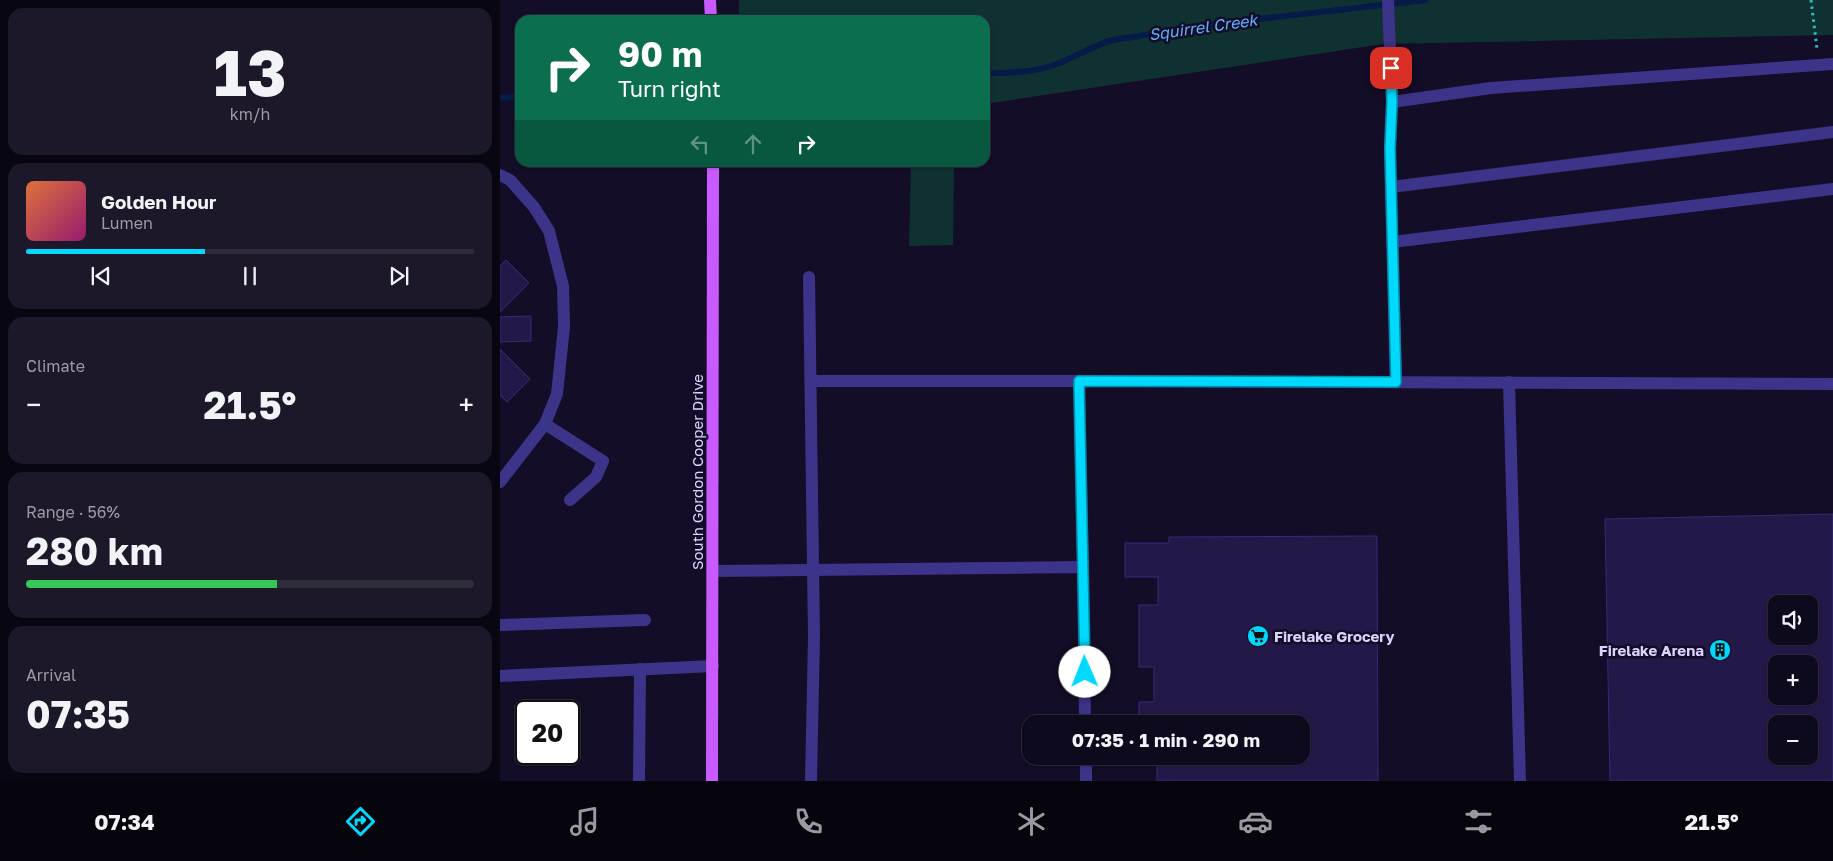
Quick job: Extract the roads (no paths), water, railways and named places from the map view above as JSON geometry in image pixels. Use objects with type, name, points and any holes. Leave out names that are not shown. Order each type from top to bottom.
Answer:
[{"type":"main road","points":[[710,0],[711,15]]},
{"type":"main road","name":"South Gordon Cooper Drive","points":[[712,781],[713,167]]},
{"type":"lane","points":[[1388,0],[1392,102],[1390,148],[1396,382]]},
{"type":"lane","points":[[1392,102],[1491,88],[1833,64]]},
{"type":"lane","points":[[1391,187],[1833,132]]},
{"type":"lane","points":[[500,175],[510,180],[534,206],[549,231],[563,286],[564,327],[557,394],[544,424],[500,482]]},
{"type":"lane","points":[[1392,242],[1833,189]]},
{"type":"lane","points":[[809,277],[812,381],[811,495],[814,570],[811,781]]},
{"type":"lane","points":[[812,381],[1833,384]]},
{"type":"lane","points":[[1079,381],[1085,715]]},
{"type":"lane","points":[[1510,382],[1520,781]]},
{"type":"lane","points":[[544,424],[603,461],[596,477],[570,500]]},
{"type":"lane","points":[[713,571],[1083,567]]},
{"type":"lane","points":[[500,625],[645,620]]},
{"type":"lane","points":[[500,676],[713,666]]},
{"type":"lane","points":[[640,669],[640,781]]},
{"type":"lane","points":[[1086,765],[1086,781]]},
{"type":"waterway","name":"Squirrel Creek","points":[[990,74],[1043,68],[1113,40],[1224,23],[1426,0]]},
{"type":"waterway","name":"Squirrel Creek","points":[[500,98],[515,96]]},
{"type":"place","name":"Firelake Grocery","points":[[1258,636]]},
{"type":"place","name":"Firelake Arena","points":[[1720,650]]}]
